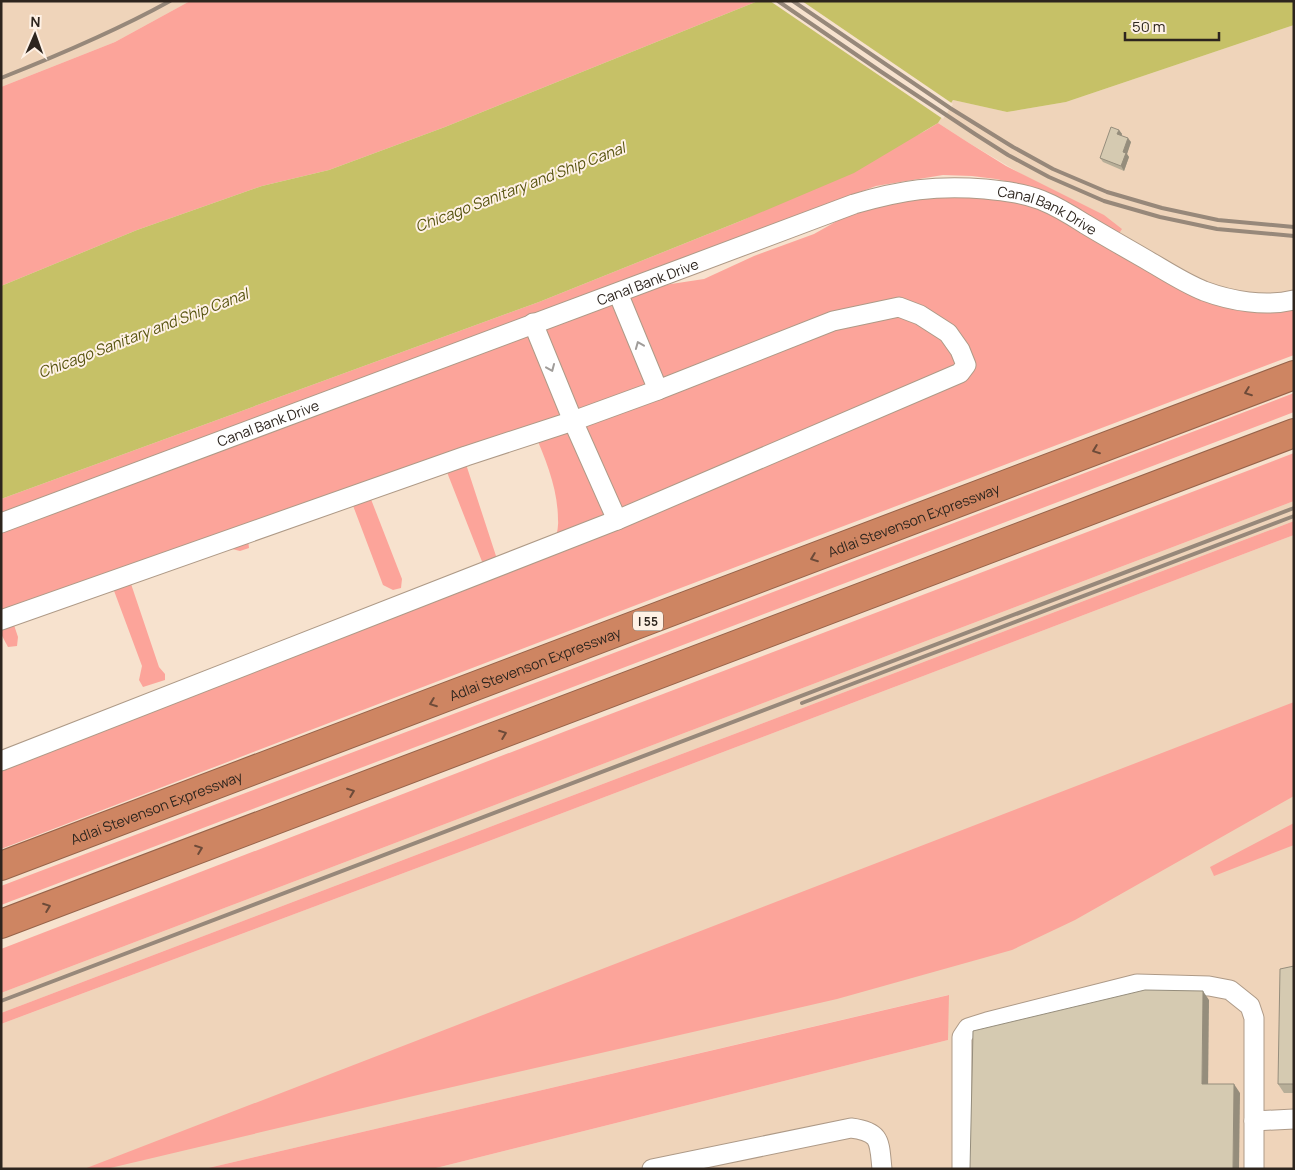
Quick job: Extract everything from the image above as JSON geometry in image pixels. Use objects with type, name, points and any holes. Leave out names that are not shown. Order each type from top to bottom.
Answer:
[{"type":"highway","name":"Adlai Stevenson Expressway","points":[[1,866],[1294,375]]},
{"type":"highway","points":[[1,924],[1294,433]]},
{"type":"lane","name":"Canal Bank Drive","points":[[1,523],[229,436],[854,204],[912,190],[940,187],[997,190],[1022,194],[1042,200],[1063,211],[1182,280],[1211,293],[1245,301],[1266,303],[1294,300]]},
{"type":"lane","points":[[618,293],[658,390]]},
{"type":"lane","points":[[1,620],[466,456],[573,421],[658,390],[833,321],[899,307],[920,316],[948,333],[960,350],[966,365],[960,373],[617,520],[1,761]]},
{"type":"lane","points":[[533,323],[573,421],[617,520]]},
{"type":"lane","points":[[962,1169],[962,1037],[968,1028],[1137,984],[1209,986],[1230,990],[1250,1006],[1254,1018],[1254,1169]]},
{"type":"lane","points":[[1254,1121],[1294,1119]]},
{"type":"lane","points":[[652,1169],[851,1128],[870,1132],[875,1136],[879,1142],[882,1169]]},
{"type":"shaded area","points":[[1,1],[190,1],[115,42],[1,87]]},
{"type":"shaded area","points":[[190,1],[758,1],[445,127],[329,170],[262,186],[137,230],[1,286],[1,87],[115,42]]},
{"type":"shaded area","points":[[1294,25],[1294,290],[1282,293],[1251,294],[1218,288],[1181,271],[938,123],[953,100],[1007,112],[1066,102]]},
{"type":"shaded area","points":[[938,123],[1006,166],[1104,215],[1122,229],[1118,235],[1052,195],[1024,185],[996,179],[943,175],[876,186],[1,514],[1,499],[539,302],[743,220]]},
{"type":"shaded area","points":[[950,195],[998,198],[1032,206],[1069,224],[1181,290],[1218,306],[1264,313],[1294,307],[1294,355],[1,849],[1,767],[554,547],[558,523],[554,486],[534,432],[463,455],[497,559],[483,564],[443,462],[367,489],[402,579],[401,588],[393,590],[383,585],[349,495],[247,532],[249,548],[240,551],[232,549],[227,537],[128,575],[159,667],[165,674],[165,680],[143,687],[139,680],[142,666],[110,580],[11,616],[18,637],[17,646],[8,647],[1,634],[1,531],[605,301],[671,284],[704,279],[754,256],[814,234],[853,212],[908,200]]},
{"type":"shaded area","points":[[1294,393],[1294,412],[1,905],[1,886]]},
{"type":"shaded area","points":[[1294,453],[1294,501],[1,993],[1,949]]},
{"type":"shaded area","points":[[1294,501],[1294,521],[1,1013],[1,993]]},
{"type":"shaded area","points":[[1294,521],[1294,535],[1,1024],[1,1013]]},
{"type":"shaded area","points":[[1294,535],[1294,1169],[432,1169],[948,1040],[948,995],[204,1169],[1,1169],[1,1024]]},
{"type":"shaded area","points":[[1294,702],[1294,796],[1075,920],[1012,950],[837,999],[106,1169],[84,1169]]},
{"type":"shaded area","points":[[1294,823],[1294,845],[1214,876],[1210,867]]},
{"type":"shaded area","points":[[949,995],[948,1040],[432,1169],[204,1169]]},
{"type":"water","name":"Chicago Sanitary and Ship Canal","points":[[758,1],[1294,1],[1294,25],[1066,102],[1007,112],[953,100],[938,123],[854,173],[743,220],[539,302],[1,499],[1,286],[137,230],[262,186],[329,170],[445,127]]},
{"type":"pier","points":[[770,1],[802,1],[953,104],[943,119]]},
{"type":"building","points":[[1111,127],[1119,130],[1117,134],[1128,138],[1123,152],[1126,153],[1121,166],[1100,158]]},
{"type":"building","points":[[1294,966],[1294,1084],[1278,1084],[1280,969]]},
{"type":"building","points":[[1145,990],[1203,991],[1202,1084],[1234,1084],[1233,1169],[970,1169],[973,1031]]},
{"type":"railway","points":[[1,78],[87,42],[170,1]]},
{"type":"railway","points":[[778,1],[975,134],[1008,155],[1049,177],[1104,201],[1160,217],[1217,229],[1294,236]]},
{"type":"railway","points":[[793,1],[950,108],[1053,169],[1107,192],[1162,208],[1218,220],[1294,227]]},
{"type":"railway","points":[[1,1001],[1294,508]]},
{"type":"railway","points":[[802,703],[1294,516]]}]
